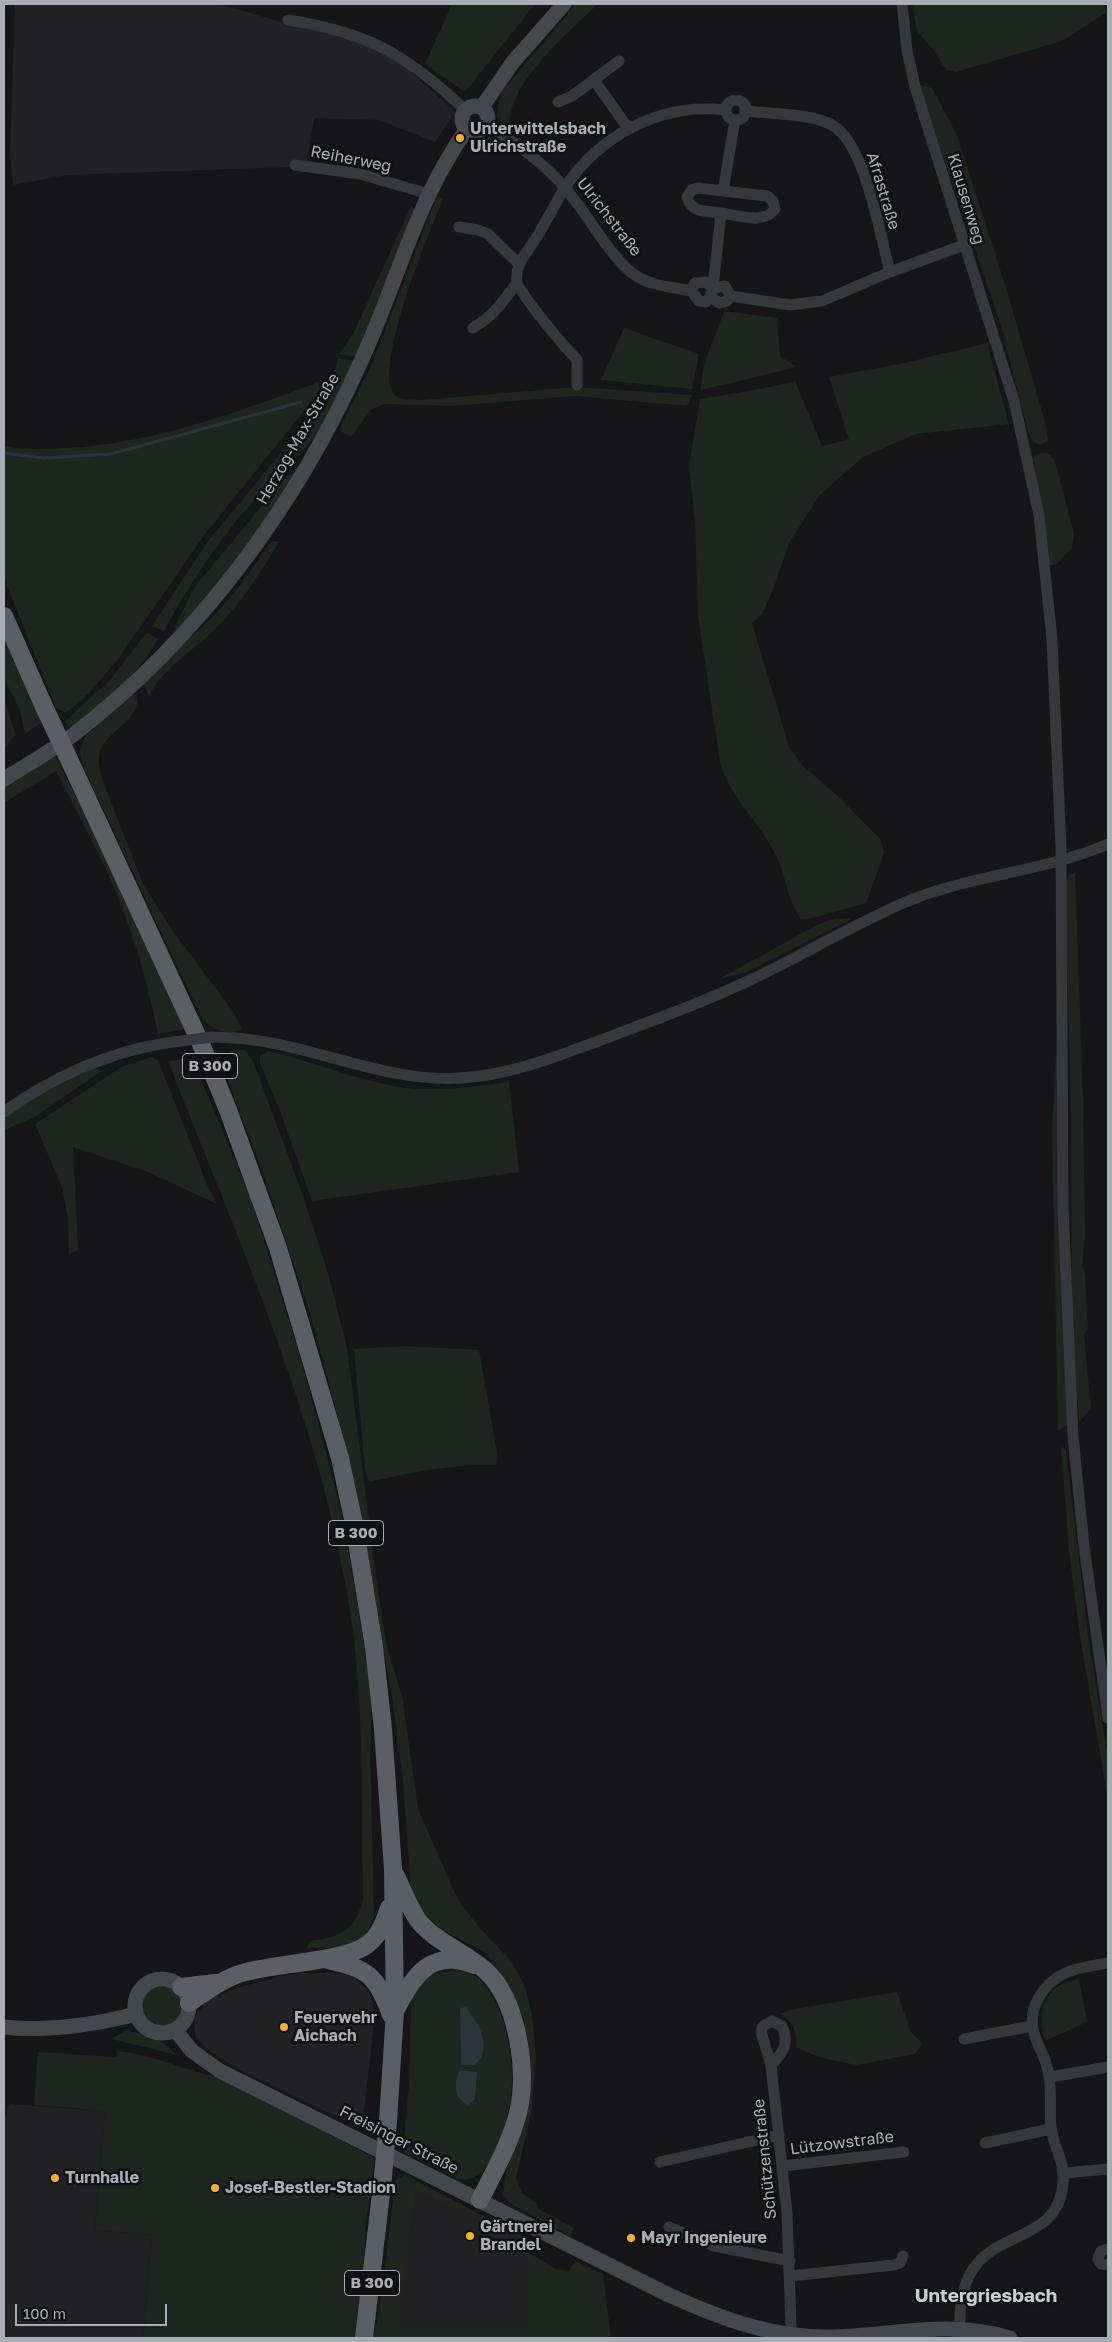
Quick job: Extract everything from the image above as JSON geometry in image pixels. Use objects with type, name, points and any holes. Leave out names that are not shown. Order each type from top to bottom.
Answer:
[{"type":"highway","name":"B 300","points":[[4,616],[46,711],[121,868],[205,1052],[260,1196],[300,1319],[340,1458],[354,1524],[374,1647],[383,1729],[393,1869],[395,2020],[388,2121],[364,2338]]},
{"type":"highway","points":[[393,1869],[418,1920],[435,1936],[464,1953],[486,1970],[505,1996],[515,2024],[520,2060],[518,2112],[508,2144],[480,2200]]},
{"type":"highway","points":[[181,1988],[219,1982],[262,1967],[321,1959],[352,1952],[370,1943],[381,1930],[393,1896]]},
{"type":"highway","points":[[321,1959],[358,1968],[372,1976],[395,2020]]},
{"type":"highway","points":[[395,2020],[412,1980],[419,1972],[434,1963],[456,1960],[486,1970]]},
{"type":"highway","points":[[189,2004],[219,1982]]},
{"type":"main road","points":[[482,107],[513,62],[564,4]]},
{"type":"main road","points":[[472,106],[482,107],[488,116],[487,125],[476,132],[467,129],[462,119],[464,110],[472,106]]},
{"type":"main road","name":"Herzog-Max-Straße","points":[[4,779],[72,735],[113,701],[153,664],[213,601],[246,558],[280,510],[336,415],[362,360],[429,194],[467,129]]},
{"type":"main road","points":[[165,1980],[181,1988],[189,2004],[186,2019],[175,2030],[163,2033],[153,2032],[141,2023],[136,2014],[135,2004],[138,1995],[149,1983],[165,1980]]},
{"type":"main road","points":[[4,2027],[45,2029],[82,2026],[136,2014]]},
{"type":"main road","name":"Freisinger Straße","points":[[175,2030],[192,2051],[220,2071],[617,2269],[718,2316],[745,2325],[793,2336],[830,2337],[916,2328],[960,2328],[1010,2338]]},
{"type":"street","name":"Klausenweg","points":[[902,4],[907,50],[916,87],[1014,401],[1039,515],[1052,639],[1061,861],[1063,1208],[1073,1436],[1084,1546],[1108,1718]]},
{"type":"street","points":[[288,20],[327,26],[382,46],[426,76],[464,110]]},
{"type":"street","points":[[558,102],[572,96],[618,61]]},
{"type":"street","points":[[594,80],[628,128]]},
{"type":"street","name":"Afrastraße","points":[[518,263],[530,250],[565,188],[607,143],[628,128],[656,116],[677,110],[704,107],[726,110],[731,102],[736,101],[741,102],[745,111],[818,120],[835,127],[846,136],[860,164],[890,272]]},
{"type":"street","points":[[726,110],[730,119],[735,120],[740,119],[745,111]]},
{"type":"street","points":[[723,191],[735,120]]},
{"type":"street","name":"Ulrichstraße","points":[[487,125],[547,168],[565,188],[624,265],[637,276],[656,284],[691,291],[699,301],[706,302],[712,292],[720,303],[727,301],[731,296],[790,305],[822,301],[890,272],[964,245]]},
{"type":"street","name":"Reiherweg","points":[[295,165],[360,174],[429,194]]},
{"type":"street","points":[[698,188],[723,191],[767,196],[774,201],[775,210],[770,216],[763,218],[696,210],[689,205],[688,197],[692,190],[698,188]]},
{"type":"street","points":[[712,292],[721,213]]},
{"type":"street","points":[[458,227],[478,230],[488,234],[518,263],[517,283],[498,308],[486,320],[473,328]]},
{"type":"street","points":[[517,283],[553,335],[577,359],[577,385]]},
{"type":"street","points":[[4,1112],[26,1096],[98,1061],[166,1043],[212,1037],[265,1040],[398,1075],[430,1078],[496,1074],[532,1065],[716,996],[911,900],[943,890],[1061,861],[1108,844]]},
{"type":"street","points":[[960,2328],[964,2285],[975,2264],[997,2246],[1040,2226],[1050,2217],[1062,2195],[1064,2173],[1052,2129],[1050,2077],[1032,2026],[1035,2004],[1047,1985],[1056,1977],[1070,1970],[1108,1963]]},
{"type":"street","points":[[964,2039],[1032,2026]]},
{"type":"street","name":"Schützenstraße","points":[[771,2065],[790,2261],[793,2336]]},
{"type":"street","points":[[1050,2077],[1108,2067]]},
{"type":"street","points":[[985,2143],[1052,2129]]},
{"type":"street","points":[[660,2162],[779,2135]]},
{"type":"street","name":"Lützowstraße","points":[[782,2166],[904,2152]]},
{"type":"street","points":[[1064,2173],[1108,2168]]},
{"type":"street","points":[[669,2227],[714,2246],[790,2261]]},
{"type":"street","points":[[1108,2249],[1101,2251],[1098,2259],[1100,2264],[1108,2266]]},
{"type":"street","points":[[790,2276],[900,2263],[903,2256]]},
{"type":"shaded area","points":[[15,4],[219,4],[292,25],[358,38],[403,64],[455,112],[435,142],[379,120],[314,118],[307,162],[291,167],[67,175],[13,185],[10,153]]},
{"type":"shaded area","points":[[452,4],[535,4],[465,92],[425,64]]},
{"type":"shaded area","points":[[576,4],[598,4],[552,49],[530,75],[514,103],[508,127],[497,118],[501,93]]},
{"type":"shaded area","points":[[912,4],[1104,4],[1106,13],[1062,41],[956,72],[946,70],[933,49],[917,31]]},
{"type":"shaded area","points":[[919,85],[932,88],[957,135],[1007,291],[1046,425],[1048,440],[1041,445],[1033,442],[1028,431],[1001,326]]},
{"type":"shaded area","points":[[437,196],[443,200],[406,296],[392,353],[389,375],[394,394],[405,399],[423,400],[576,387],[692,395],[687,406],[576,396],[450,406],[384,404],[371,410],[351,436],[339,431],[371,366]]},
{"type":"shaded area","points":[[411,206],[414,207],[415,213],[357,357],[339,354],[354,332]]},
{"type":"shaded area","points":[[724,311],[777,318],[780,356],[797,367],[701,390],[703,370]]},
{"type":"shaded area","points":[[624,328],[699,354],[692,389],[601,380]]},
{"type":"shaded area","points":[[987,343],[1009,424],[916,434],[863,457],[820,495],[789,543],[773,590],[762,614],[752,623],[789,747],[803,766],[840,798],[881,840],[884,853],[866,903],[813,918],[801,919],[791,900],[774,851],[732,789],[720,762],[698,615],[695,522],[689,465],[700,399],[795,381],[822,446],[849,439],[829,377],[900,364]]},
{"type":"shaded area","points":[[338,358],[355,361],[323,428],[297,457],[289,444],[314,414],[326,395]]},
{"type":"shaded area","points":[[319,382],[320,391],[205,534],[118,659],[89,693],[66,713],[56,708],[4,578],[4,446],[26,449],[65,448],[130,440],[194,425]]},
{"type":"shaded area","points":[[285,448],[293,462],[273,480],[237,520],[191,585],[164,631],[152,626],[208,541]]},
{"type":"shaded area","points":[[1037,454],[1050,454],[1054,459],[1074,533],[1072,548],[1057,564],[1049,565],[1033,459]]},
{"type":"shaded area","points":[[300,468],[275,507],[211,595],[170,637],[194,588],[285,478]]},
{"type":"shaded area","points":[[272,541],[279,542],[241,600],[205,639],[170,668],[149,696],[144,684],[162,664],[221,608]]},
{"type":"shaded area","points":[[4,632],[42,722],[25,734],[20,710],[4,678]]},
{"type":"shaded area","points":[[147,632],[158,639],[150,653],[130,677],[70,729],[65,721],[109,681]]},
{"type":"shaded area","points":[[132,695],[136,695],[137,703],[135,710],[105,742],[101,749],[99,759],[101,776],[143,884],[175,934],[234,1013],[242,1029],[237,1031],[221,1031],[203,1021],[82,764],[80,752],[84,738]]},
{"type":"shaded area","points":[[4,700],[16,735],[4,748]]},
{"type":"shaded area","points":[[54,754],[114,871],[184,1029],[158,1034],[149,993],[124,913],[102,861],[56,771],[4,803],[4,787]]},
{"type":"shaded area","points":[[1075,873],[1083,1098],[1085,1234],[1082,1267],[1085,1274],[1088,1329],[1084,1334],[1091,1409],[1079,1422],[1072,1324],[1071,1108],[1065,881],[1069,875]]},
{"type":"shaded area","points":[[835,918],[851,919],[747,972],[719,979],[817,925]]},
{"type":"shaded area","points":[[233,1050],[244,1050],[253,1061],[301,1190],[328,1273],[347,1348],[377,1584],[387,1647],[402,1696],[418,1809],[458,1900],[480,1928],[512,1962],[525,1986],[532,2016],[536,2056],[532,2109],[516,2178],[522,2193],[536,2203],[537,2208],[574,2228],[570,2236],[511,2204],[503,2195],[506,2173],[523,2122],[528,2085],[524,2019],[509,1987],[486,1953],[442,1930],[421,1910],[411,1891],[403,1781],[392,1697],[348,1456],[311,1316],[264,1176],[220,1059]]},
{"type":"shaded area","points":[[1056,1050],[1059,1078],[1068,1424],[1058,1431],[1052,1131]]},
{"type":"shaded area","points":[[268,1051],[362,1079],[409,1088],[452,1088],[509,1082],[519,1172],[312,1201],[280,1111],[260,1063],[260,1056]]},
{"type":"shaded area","points":[[152,1057],[158,1060],[208,1187],[217,1204],[148,1172],[73,1147],[78,1250],[69,1254],[68,1218],[62,1187],[35,1124],[123,1066]]},
{"type":"shaded area","points":[[192,1058],[251,1199],[301,1360],[333,1478],[345,1531],[367,1663],[372,1708],[370,1747],[374,1916],[363,1936],[348,1945],[339,1947],[307,1948],[309,1941],[337,1935],[350,1926],[363,1900],[360,1715],[358,1678],[349,1604],[335,1534],[317,1464],[296,1396],[273,1328],[168,1061]]},
{"type":"shaded area","points":[[94,1068],[102,1071],[33,1118],[4,1130],[4,1117],[26,1101]]},
{"type":"shaded area","points":[[405,1346],[479,1350],[497,1453],[496,1465],[432,1469],[369,1482],[365,1468],[354,1349]]},
{"type":"shaded area","points":[[1061,1446],[1066,1451],[1088,1636],[1108,1758],[1108,1800],[1080,1637],[1069,1550]]},
{"type":"shaded area","points":[[457,1969],[478,1978],[486,1986],[493,1998],[504,2026],[511,2056],[512,2070],[508,2110],[499,2144],[492,2159],[483,2171],[472,2178],[459,2179],[403,2152],[409,2083],[411,1999],[426,1976]]},
{"type":"shaded area","points":[[303,1973],[334,1973],[354,1977],[369,1991],[375,2014],[362,2129],[240,2070],[208,2050],[195,2035],[194,2019],[208,1999],[240,1987],[281,1976]]},
{"type":"shaded area","points":[[1079,1979],[1087,2022],[1045,2041],[1042,2019],[1046,2000],[1050,1993],[1058,1986]]},
{"type":"shaded area","points":[[162,1986],[176,1992],[182,2006],[176,2020],[162,2026],[148,2020],[142,2006],[148,1992]]},
{"type":"shaded area","points":[[897,1992],[911,2032],[923,2044],[915,2054],[856,2065],[818,2057],[796,2047],[794,2028],[780,2014],[789,2010]]},
{"type":"shaded area","points":[[466,2007],[480,2029],[484,2044],[480,2059],[475,2065],[461,2065],[460,2008]]},
{"type":"shaded area","points":[[125,2031],[154,2037],[177,2055],[112,2039]]},
{"type":"shaded area","name":"Josef-Bestler-Stadion","points":[[117,2051],[143,2056],[221,2078],[375,2158],[366,2222],[363,2277],[356,2338],[143,2338],[152,2235],[95,2230],[105,2111],[34,2105],[38,2052],[116,2057]]},
{"type":"shaded area","points":[[460,2070],[477,2072],[475,2099],[468,2105],[457,2095],[456,2080]]},
{"type":"shaded area","points":[[9,2104],[105,2111],[95,2230],[152,2235],[143,2338],[4,2338],[4,2124]]},
{"type":"shaded area","points":[[405,2175],[526,2238],[526,2242],[416,2191],[399,2326],[526,2326],[526,2251],[556,2269],[569,2271],[575,2261],[603,2274],[611,2338],[374,2338],[384,2278],[395,2181]]},
{"type":"shaded area","name":"Gärtnerei Brandel","points":[[416,2190],[526,2242],[526,2326],[398,2326]]},
{"type":"waterway","points":[[4,453],[44,458],[111,454],[301,402]]},
{"type":"place","name":"Unterwittelsbach Ulrichstraße","points":[[460,138]]},
{"type":"place","name":"Feuerwehr Aichach","points":[[284,2027]]},
{"type":"place","name":"Turnhalle","points":[[55,2178]]},
{"type":"place","name":"Josef-Bestler-Stadion","points":[[215,2188]]},
{"type":"place","name":"Gärtnerei Brandel","points":[[470,2236]]},
{"type":"place","name":"Mayr Ingenieure","points":[[631,2238]]},
{"type":"district","name":"Untergriesbach","points":[[986,2296]]}]
